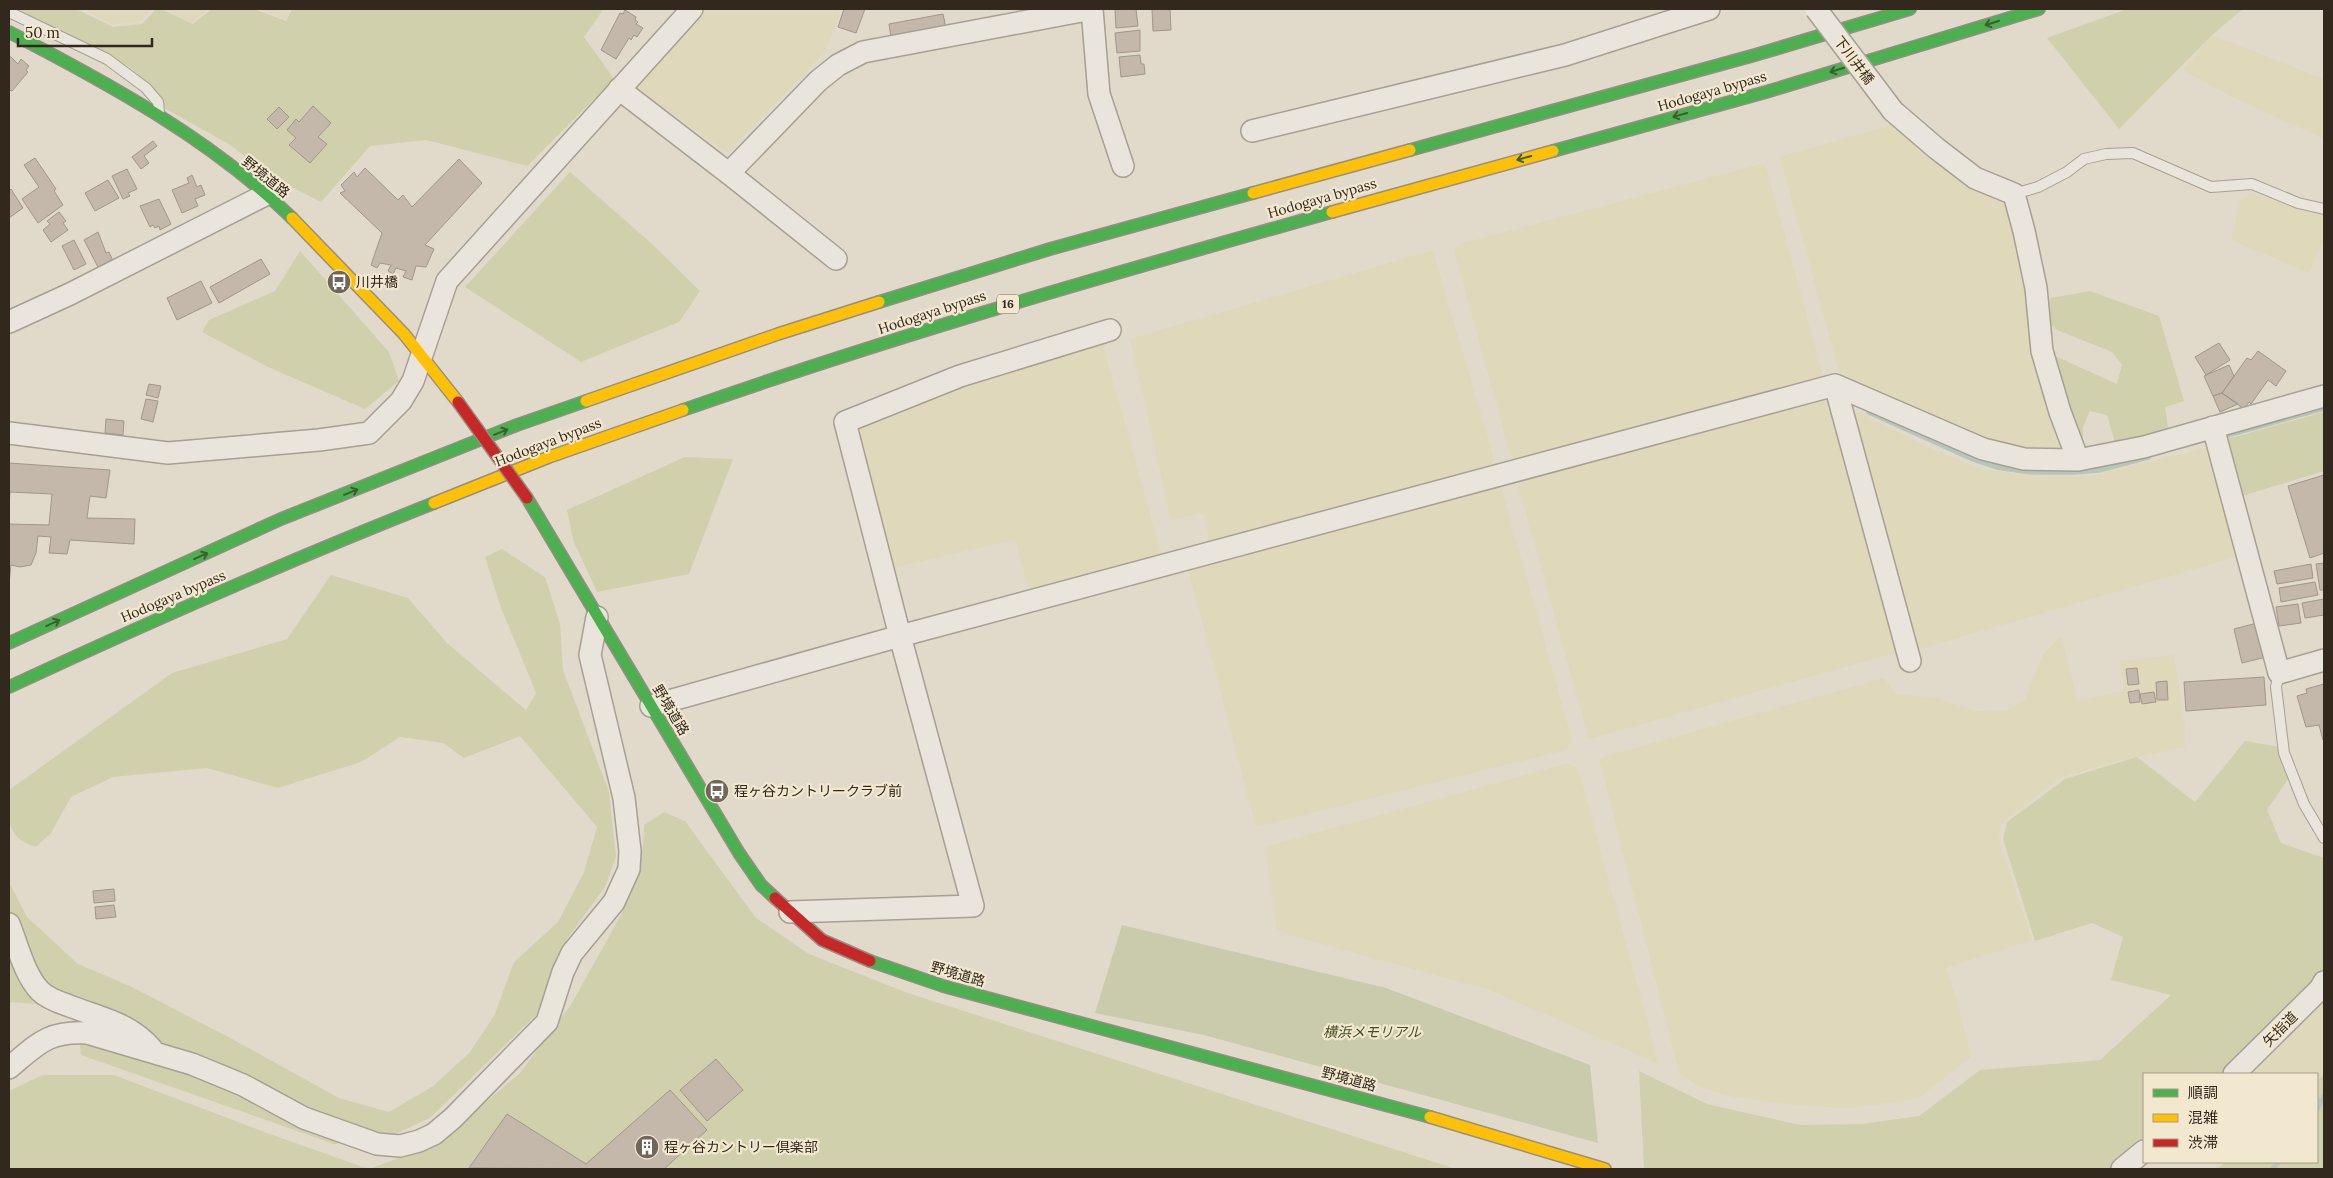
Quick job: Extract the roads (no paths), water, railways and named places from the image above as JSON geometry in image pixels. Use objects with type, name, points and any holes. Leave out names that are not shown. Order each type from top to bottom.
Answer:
[{"type":"main road","name":"Hodogaya bypass","points":[[9,643],[281,519],[517,425],[778,334],[1050,249],[1746,58],[1910,9]]},
{"type":"main road","name":"Hodogaya bypass","points":[[9,687],[133,629],[343,539],[549,457],[759,383],[1056,289],[1766,92],[2039,9]]},
{"type":"main road","name":"野境道路","points":[[9,32],[90,74],[191,138],[267,194],[404,334],[458,402],[527,498],[739,853],[761,885],[822,940],[860,958],[943,986],[1374,1101],[1605,1169]]},
{"type":"street","points":[[9,434],[168,453],[319,440],[369,433],[401,401],[413,381],[447,281],[692,9]]},
{"type":"street","points":[[729,173],[818,81],[838,65],[863,52],[1092,9],[1099,94],[1123,166]]},
{"type":"street","points":[[1252,131],[1565,55],[1710,9]]},
{"type":"street","name":"下川井橋","points":[[1816,9],[1893,111],[1975,178],[2014,194]]},
{"type":"street","points":[[619,89],[729,173],[836,259]]},
{"type":"street","points":[[9,322],[79,290],[267,194]]},
{"type":"street","points":[[2014,194],[2036,288],[2042,351],[2060,412],[2078,460]]},
{"type":"street","points":[[790,912],[973,906],[900,636],[845,422],[960,376],[1110,330]]},
{"type":"street","points":[[1835,385],[1910,661]]},
{"type":"street","points":[[651,706],[900,636],[1835,385],[1983,449],[2024,459],[2078,460],[2144,447],[2324,396]]},
{"type":"street","points":[[2213,427],[2279,673],[2324,660]]},
{"type":"street","points":[[9,1068],[36,1045],[54,1034],[69,1032],[87,1033],[192,1064],[243,1085],[304,1118],[377,1144],[400,1146],[419,1141],[434,1134],[460,1111],[548,1022],[563,972],[572,953],[614,902],[629,869],[630,851],[624,798],[590,655],[597,617]]},
{"type":"street","points":[[9,924],[31,978],[41,992],[55,1000],[134,1031],[155,1052]]},
{"type":"street","name":"矢指道","points":[[2235,1073],[2320,989],[2324,982]]},
{"type":"street","points":[[2122,1169],[2143,1152]]},
{"type":"lane","points":[[9,12],[107,59],[146,88],[158,102],[160,118]]},
{"type":"lane","points":[[2014,194],[2038,187],[2067,172],[2084,160],[2106,154],[2133,154],[2211,187],[2252,184],[2298,203],[2324,208]]},
{"type":"lane","points":[[2279,673],[2276,687],[2284,753],[2304,804],[2324,838]]},
{"type":"waterway","points":[[2220,437],[2324,408]]},
{"type":"waterway","points":[[1869,412],[1973,459],[1997,467],[2031,472],[2074,472],[2099,470],[2148,457]]},
{"type":"waterway","points":[[2318,1106],[2324,1097]]},
{"type":"waterway","points":[[2273,1169],[2277,1163]]},
{"type":"place","name":"川井橋","points":[[339,282]]},
{"type":"place","name":"程ヶ谷カントリークラブ前","points":[[717,791]]},
{"type":"place","name":"程ヶ谷カントリー倶楽部","points":[[647,1147]]},
{"type":"park label","name":"横浜メモリアル","points":[[1372,1032]]}]
